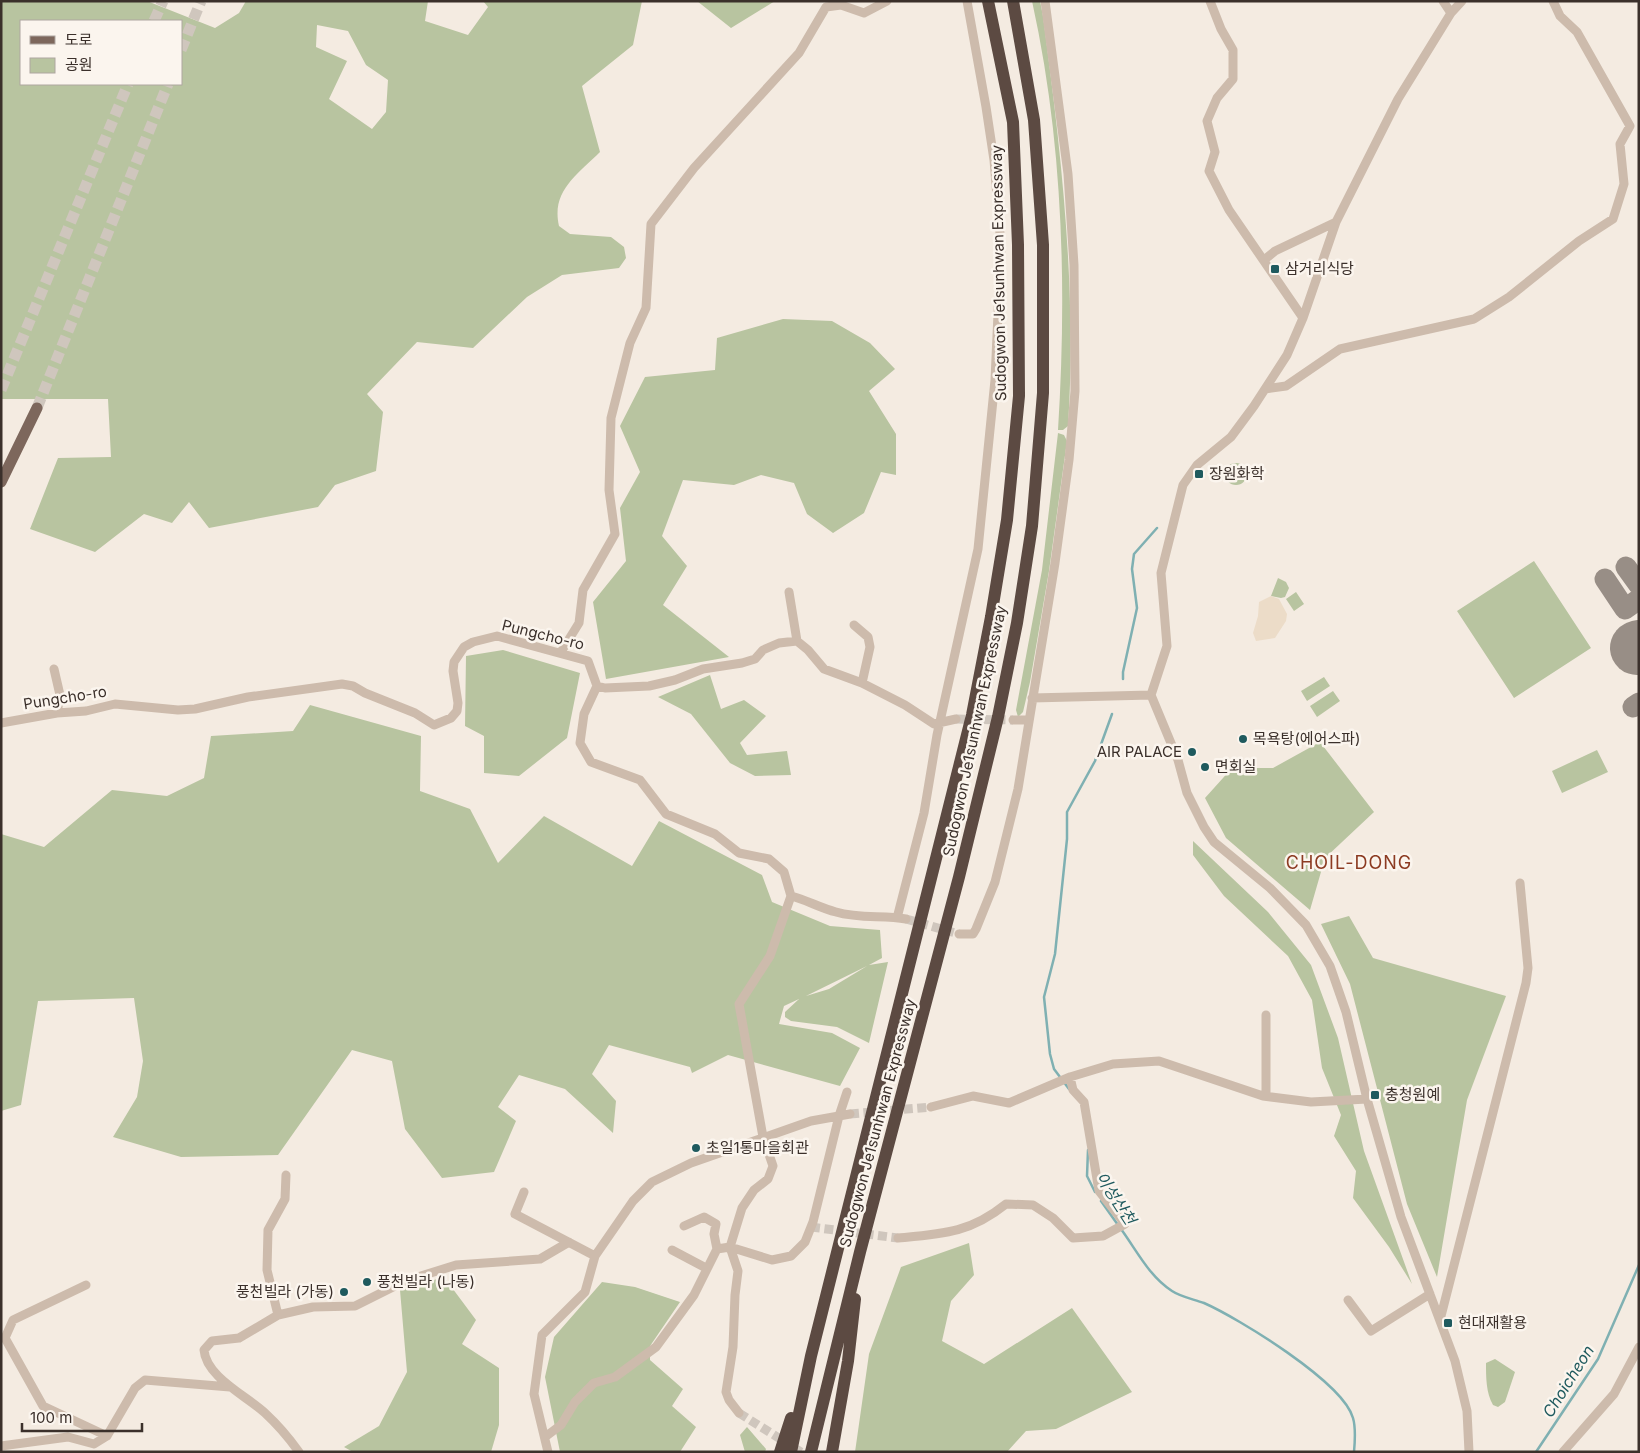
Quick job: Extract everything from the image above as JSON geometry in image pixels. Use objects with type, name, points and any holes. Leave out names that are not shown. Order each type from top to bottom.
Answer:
[{"type":"highway","name":"Sudogwon Je1sunhwan Expressway","points":[[791,1452],[811,1356],[972,715],[1007,520],[1019,396],[1018,246],[1013,122],[988,1]]},
{"type":"highway","name":"Sudogwon Je1sunhwan Expressway","points":[[811,1452],[860,1252],[959,877],[998,717],[1017,623],[1032,526],[1043,393],[1043,245],[1034,120],[1013,1]]},
{"type":"highway","points":[[832,1452],[848,1361],[860,1252]]},
{"type":"highway","points":[[780,1452],[811,1356]]},
{"type":"main road","points":[[1,482],[37,408]]},
{"type":"street","points":[[561,652],[579,623],[583,590],[615,534],[609,490],[611,418],[630,343],[646,308],[652,224],[694,168],[799,53],[826,8],[841,5],[864,13],[887,1]]},
{"type":"street","points":[[791,896],[835,912],[863,917],[902,919],[978,549],[995,380],[1001,248],[991,142],[967,1]]},
{"type":"street","points":[[960,934],[973,934],[976,930],[995,882],[1018,789],[1051,588],[1069,460],[1076,373],[1073,256],[1068,174],[1045,1]]},
{"type":"street","points":[[1210,1],[1221,29],[1234,50],[1233,79],[1217,98],[1208,121],[1215,152],[1208,171],[1229,210],[1303,318]]},
{"type":"street","points":[[1443,1],[1451,14]]},
{"type":"street","points":[[1462,1],[1451,14],[1398,100],[1336,222],[1303,318],[1287,355],[1231,437],[1197,465],[1183,485],[1162,573],[1167,646],[1151,695],[1178,760],[1186,793],[1204,827],[1214,842],[1270,888],[1306,925],[1330,966],[1346,1012],[1367,1099],[1401,1217],[1440,1320],[1462,1386],[1469,1452]]},
{"type":"street","points":[[1265,389],[1286,386],[1340,350],[1474,318],[1509,297],[1579,241],[1613,219],[1624,184],[1620,144],[1630,126],[1577,32],[1560,16],[1554,1]]},
{"type":"street","points":[[1264,260],[1275,250],[1336,222]]},
{"type":"street","points":[[790,592],[797,641],[824,669],[862,683],[905,705],[934,724],[956,719]]},
{"type":"street","points":[[854,625],[868,637],[870,647],[862,683]]},
{"type":"street","name":"Pungcho-ro","points":[[1,723],[57,712],[86,712],[115,704],[178,710],[195,709],[256,696],[342,684],[353,686],[365,693],[415,713],[434,725],[451,718],[457,711],[458,702],[453,671],[454,662],[464,647],[487,637],[497,636],[561,652],[588,661],[597,686]]},
{"type":"street","points":[[740,1413],[729,1400],[726,1392],[733,1347],[738,1271],[730,1247],[742,1208],[750,1194],[763,1185],[772,1172],[773,1166],[763,1136],[739,1004],[770,956],[791,896],[784,872],[769,860],[738,853],[715,834],[666,814],[640,780],[591,762],[580,743],[584,714],[597,686],[606,688],[649,686],[703,670],[742,663],[755,659],[763,650],[779,643],[797,641]]},
{"type":"street","points":[[54,669],[60,695],[57,712]]},
{"type":"street","points":[[1032,698],[1151,695]]},
{"type":"street","points":[[1013,720],[1028,720]]},
{"type":"street","points":[[1440,1320],[1526,983],[1528,968],[1520,883]]},
{"type":"street","points":[[1266,1015],[1266,1096]]},
{"type":"street","points":[[931,1107],[973,1096],[1009,1103],[1070,1077],[1113,1064],[1159,1062],[1215,1082],[1266,1096],[1311,1102],[1367,1099]]},
{"type":"street","points":[[898,1238],[966,1229],[990,1217],[1006,1204],[1033,1205],[1053,1218],[1073,1238],[1103,1236],[1125,1224],[1098,1191],[1084,1102],[1073,1090],[1070,1077]]},
{"type":"street","points":[[717,1249],[730,1247],[772,1260],[791,1256],[805,1242],[813,1222],[839,1116],[847,1092]]},
{"type":"street","points":[[548,1452],[534,1394],[542,1335],[585,1292],[592,1276],[595,1256],[633,1201],[652,1182],[690,1163],[763,1136],[811,1121],[850,1114]]},
{"type":"street","points":[[278,1315],[267,1270],[268,1230],[286,1198],[286,1175]]},
{"type":"street","points":[[524,1192],[516,1214],[595,1256]]},
{"type":"street","points":[[545,1437],[561,1425],[575,1402],[594,1382],[614,1377],[656,1347],[694,1295],[717,1249],[714,1234],[716,1224],[704,1217],[684,1226]]},
{"type":"street","points":[[299,1452],[281,1429],[264,1412],[230,1387],[205,1360],[204,1350],[212,1341],[239,1338],[278,1315],[313,1307],[354,1306],[404,1281],[456,1265],[540,1259],[569,1242]]},
{"type":"street","points":[[672,1250],[706,1268]]},
{"type":"street","points":[[86,1286],[13,1320],[5,1338],[43,1406],[107,1436]]},
{"type":"street","points":[[1348,1300],[1371,1331],[1430,1294]]},
{"type":"street","points":[[1563,1452],[1614,1394],[1639,1347]]},
{"type":"street","points":[[1,1446],[68,1437],[94,1444],[107,1436],[134,1388],[145,1380],[230,1387]]},
{"type":"green space","points":[[1,1],[147,1],[215,28],[239,13],[246,1],[428,1],[425,21],[468,35],[488,7],[483,1],[642,1],[633,45],[582,86],[600,152],[568,184],[562,193],[558,214],[559,226],[570,234],[611,237],[624,247],[626,258],[619,268],[562,275],[527,297],[473,348],[417,342],[367,394],[383,412],[376,471],[335,485],[318,507],[209,528],[189,502],[172,523],[144,514],[95,552],[30,529],[58,458],[111,457],[108,399],[1,399]],"holes":[[[317,25],[348,31],[366,65],[388,80],[386,112],[372,129],[329,99],[347,61],[316,47]]]},
{"type":"green space","points":[[697,1],[775,1],[731,28]]},
{"type":"green space","points":[[1032,1],[1040,1],[1043,16],[1066,220],[1069,271],[1070,374],[1068,426],[1063,430],[1058,430],[1062,322],[1060,214],[1050,107]]},
{"type":"green space","points":[[783,319],[832,321],[870,343],[895,369],[869,391],[896,434],[896,475],[881,472],[864,513],[833,533],[807,514],[794,483],[761,475],[734,485],[683,480],[662,536],[687,566],[663,605],[729,657],[606,679],[593,602],[626,561],[620,508],[640,472],[620,426],[645,377],[715,370],[717,338]]},
{"type":"green space","points":[[1058,433],[1064,435],[1067,441],[1049,571],[1030,682],[1023,712],[1018,717],[1016,710],[1042,570]]},
{"type":"green space","points":[[1236,463],[1244,466],[1247,474],[1244,482],[1236,485],[1228,482],[1225,474],[1228,466]]},
{"type":"green space","points":[[1534,561],[1591,648],[1514,698],[1457,611]]},
{"type":"green space","points":[[1278,578],[1286,582],[1289,588],[1285,597],[1271,596]]},
{"type":"green space","points":[[1296,592],[1304,604],[1294,611],[1286,599]]},
{"type":"green space","points":[[503,650],[580,673],[567,738],[519,776],[484,773],[484,736],[465,726],[466,656]]},
{"type":"green space","points":[[710,675],[721,709],[744,700],[766,716],[740,743],[747,755],[787,751],[791,775],[755,776],[730,763],[691,714],[658,697]]},
{"type":"green space","points":[[1324,677],[1330,686],[1307,701],[1301,691]]},
{"type":"green space","points":[[1333,691],[1340,701],[1317,717],[1310,706]]},
{"type":"green space","points":[[310,705],[421,736],[420,791],[470,809],[498,863],[544,816],[632,866],[659,821],[762,875],[772,902],[830,926],[880,930],[882,958],[869,965],[888,962],[869,1043],[837,1027],[791,1021],[785,1017],[785,1012],[799,999],[784,1006],[779,1024],[832,1033],[860,1048],[840,1086],[728,1055],[692,1073],[690,1067],[609,1045],[592,1074],[616,1101],[613,1133],[565,1089],[519,1075],[498,1107],[516,1121],[494,1172],[442,1178],[405,1129],[392,1061],[352,1050],[278,1155],[181,1157],[113,1137],[137,1097],[143,1061],[134,998],[38,1001],[21,1105],[1,1111],[1,834],[44,847],[112,790],[167,796],[204,778],[211,736],[293,731]],"holes":[[[867,966],[829,989],[806,996]]]},
{"type":"green space","points":[[1320,742],[1374,812],[1325,858],[1310,910],[1226,838],[1205,798],[1232,768],[1273,768]]},
{"type":"green space","points":[[1597,750],[1608,772],[1562,793],[1552,771]]},
{"type":"green space","points":[[1193,841],[1268,912],[1311,965],[1338,1038],[1364,1151],[1412,1284],[1389,1247],[1353,1198],[1356,1171],[1334,1136],[1341,1115],[1322,1068],[1312,1000],[1288,956],[1224,896],[1193,855]]},
{"type":"green space","points":[[1349,916],[1373,958],[1506,996],[1467,1100],[1437,1277],[1407,1204],[1350,984],[1321,924]]},
{"type":"green space","points":[[969,1243],[974,1275],[951,1301],[942,1341],[984,1364],[1072,1308],[1132,1392],[1056,1429],[1026,1431],[1007,1452],[855,1452],[869,1354],[901,1267]]},
{"type":"green space","points":[[444,1277],[476,1320],[462,1344],[499,1368],[499,1425],[491,1452],[353,1452],[344,1447],[379,1426],[407,1372],[400,1290]]},
{"type":"green space","points":[[602,1282],[635,1287],[680,1302],[650,1346],[650,1360],[683,1389],[672,1406],[696,1427],[680,1452],[560,1452],[545,1377],[554,1337]]},
{"type":"green space","points":[[1495,1359],[1515,1372],[1505,1402],[1498,1407],[1493,1405],[1486,1379],[1486,1363]]},
{"type":"green space","points":[[747,1427],[766,1449],[765,1452],[745,1452],[740,1435]]},
{"type":"shaded area","points":[[1271,596],[1279,599],[1287,614],[1286,621],[1275,638],[1256,641],[1253,633],[1258,616],[1259,602]]},
{"type":"waterway","name":"이성산천","points":[[1123,679],[1137,608],[1132,569],[1134,554],[1157,528]]},
{"type":"waterway","name":"이성산천","points":[[1069,1089],[1054,1069],[1050,1054],[1044,997],[1055,954],[1067,839],[1067,812],[1095,761],[1112,714]]},
{"type":"waterway","name":"이성산천","points":[[1088,1150],[1087,1176],[1095,1192]]},
{"type":"waterway","name":"이성산천","points":[[1101,1201],[1118,1225]]},
{"type":"waterway","name":"이성산천","points":[[1121,1229],[1150,1271],[1164,1285],[1176,1293],[1220,1311],[1263,1336],[1288,1353],[1330,1387],[1345,1403],[1353,1418],[1355,1430],[1354,1452]]},
{"type":"waterway","name":"Choicheon","points":[[1536,1452],[1598,1359],[1639,1265]]},
{"type":"taxiway","points":[[1626,567],[1639,585]]},
{"type":"taxiway","points":[[1605,579],[1625,609],[1639,599]]},
{"type":"taxiway","points":[[1633,707],[1639,703]]},
{"type":"tunnel","points":[[154,20],[163,1]]},
{"type":"tunnel","points":[[182,48],[201,1]]},
{"type":"tunnel","points":[[1,390],[128,85]]},
{"type":"tunnel","points":[[37,408],[168,85]]},
{"type":"tunnel","points":[[956,719],[1013,720]]},
{"type":"tunnel","points":[[906,919],[959,934]]},
{"type":"tunnel","points":[[850,1114],[931,1107]]},
{"type":"tunnel","points":[[811,1227],[898,1238]]},
{"type":"tunnel","points":[[739,1413],[801,1452]]},
{"type":"place","name":"삼거리식당","points":[[1275,269]]},
{"type":"place","name":"장원화학","points":[[1199,474]]},
{"type":"place","name":"목욕탕(에어스파)","points":[[1243,739]]},
{"type":"place","name":"AIR PALACE","points":[[1192,752]]},
{"type":"place","name":"면회실","points":[[1205,767]]},
{"type":"place","name":"충청원예","points":[[1375,1095]]},
{"type":"place","name":"초일1통마을회관","points":[[696,1148]]},
{"type":"place","name":"풍천빌라 (나동)","points":[[367,1282]]},
{"type":"place","name":"풍천빌라 (가동)","points":[[344,1292]]},
{"type":"place","name":"현대재활용","points":[[1448,1323]]},
{"type":"district","name":"CHOIL-DONG","points":[[1349,863]]}]
